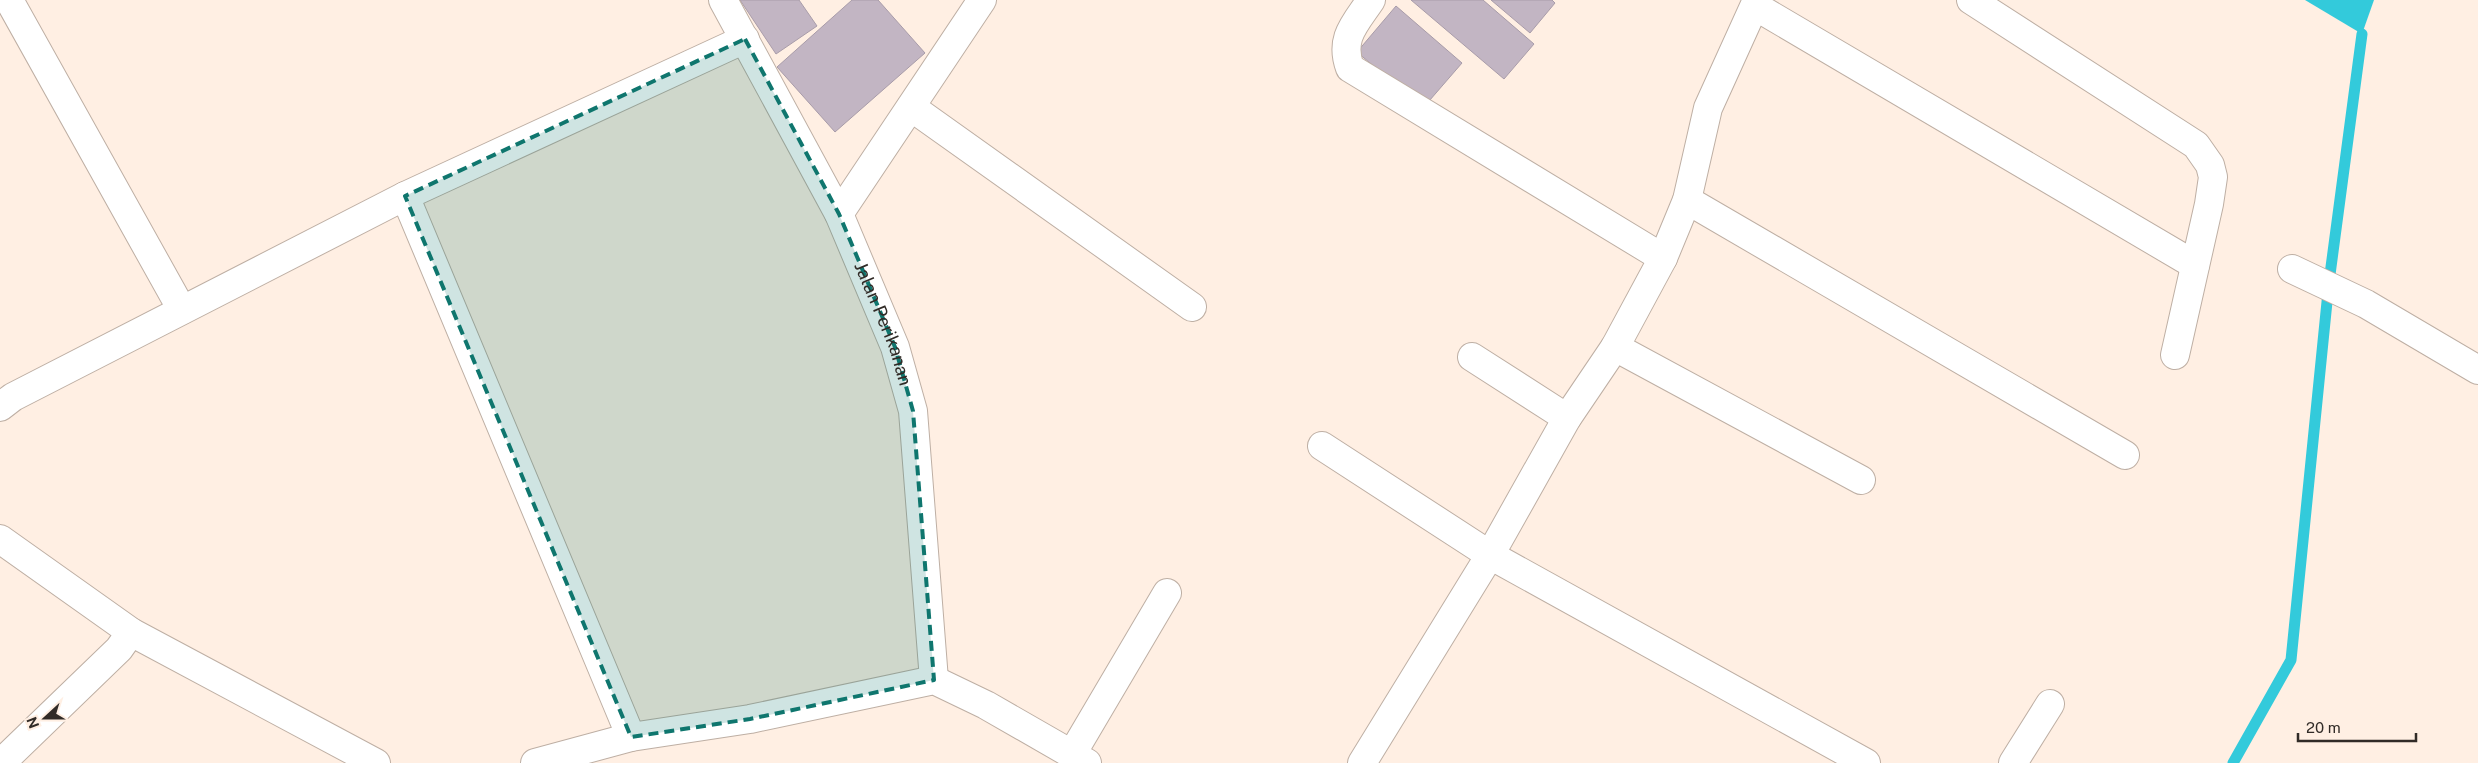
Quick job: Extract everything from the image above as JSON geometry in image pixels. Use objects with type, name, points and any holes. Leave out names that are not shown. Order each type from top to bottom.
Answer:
[{"type":"street","points":[[9,0],[182,310]]},
{"type":"street","name":"Jalan Perikanan","points":[[723,0],[839,214],[895,348],[912,411],[934,680]]},
{"type":"street","points":[[839,214],[982,0]]},
{"type":"street","points":[[1371,0],[1349,32],[1346,50],[1350,68],[1663,258]]},
{"type":"street","points":[[1971,0],[2196,145],[2210,165],[2213,177],[2175,355]]},
{"type":"street","points":[[1362,763],[1490,554],[1567,418],[1616,347],[1663,258],[1687,200],[1708,108],[1756,3],[2195,265]]},
{"type":"street","points":[[0,407],[12,397],[405,196],[745,39]]},
{"type":"street","points":[[911,107],[1192,307]]},
{"type":"street","points":[[405,196],[631,737]]},
{"type":"street","points":[[1687,200],[2125,455]]},
{"type":"street","points":[[2292,269],[2366,304],[2478,370]]},
{"type":"street","points":[[1616,347],[1860,480]]},
{"type":"street","points":[[1472,357],[1567,418]]},
{"type":"street","points":[[1322,446],[1490,554],[1866,763]]},
{"type":"street","points":[[0,539],[131,632],[376,763]]},
{"type":"street","points":[[535,763],[631,737],[750,719],[934,680],[986,705],[1079,758],[1168,593]]},
{"type":"street","points":[[1,763],[120,649],[131,632]]},
{"type":"street","points":[[2013,763],[2050,704]]},
{"type":"highlighted area","points":[[745,39],[839,214],[895,347],[913,411],[934,680],[750,719],[631,737],[405,196]]},
{"type":"water","points":[[2305,0],[2374,0],[2362,34]]},
{"type":"building","points":[[740,0],[799,0],[817,26],[776,54]]},
{"type":"building","points":[[852,0],[878,0],[925,53],[835,132],[777,67]]},
{"type":"building","points":[[1411,0],[1483,0],[1534,44],[1504,79]]},
{"type":"building","points":[[1491,0],[1552,0],[1555,3],[1530,33]]},
{"type":"building","points":[[1396,6],[1462,63],[1423,108],[1357,52]]},
{"type":"waterway","points":[[2233,763],[2291,660],[2329,282],[2362,34]]}]
